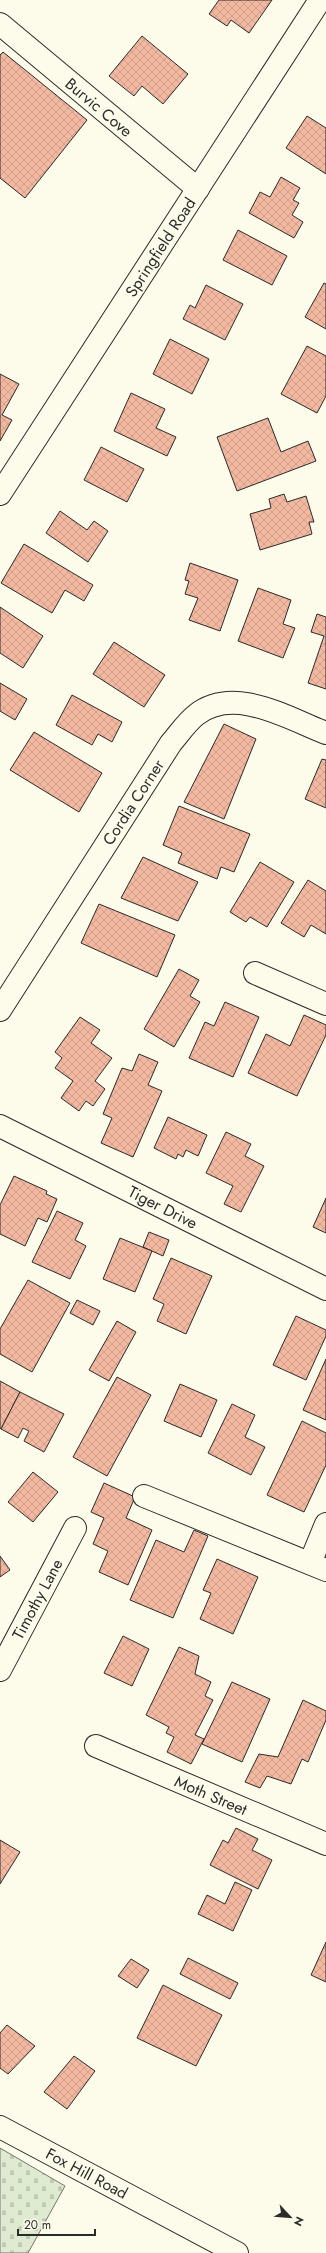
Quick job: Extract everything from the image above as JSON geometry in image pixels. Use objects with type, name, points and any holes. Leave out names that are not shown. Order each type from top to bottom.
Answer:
[{"type":"street","name":"Springfield Road","points":[[0,494],[320,0]]},
{"type":"street","name":"Burvic Cove","points":[[0,24],[198,189]]},
{"type":"street","name":"Cordia Corner","points":[[0,1010],[171,743],[196,715],[222,702],[248,702],[326,733]]},
{"type":"street","points":[[255,973],[326,1004]]},
{"type":"street","name":"Tiger Drive","points":[[0,1126],[326,1289]]},
{"type":"street","points":[[144,1496],[318,1566],[326,1524]]},
{"type":"street","name":"Timothy Lane","points":[[0,1670],[75,1528]]},
{"type":"street","name":"Moth Street","points":[[96,1746],[326,1844]]},
{"type":"street","name":"Fox Hill Road","points":[[0,2128],[237,2253]]},
{"type":"green space","points":[[0,2148],[65,2186],[28,2253],[0,2253]]},
{"type":"building","points":[[219,0],[272,0],[249,33],[231,20],[227,26],[209,14]]},
{"type":"building","points":[[142,36],[188,74],[163,104],[142,86],[134,96],[109,76]]},
{"type":"building","points":[[3,52],[87,120],[25,198],[0,178],[0,55]]},
{"type":"building","points":[[307,116],[326,128],[326,174],[286,148]]},
{"type":"building","points":[[281,177],[300,188],[293,200],[299,203],[292,215],[303,222],[294,238],[249,213],[260,192],[270,197]]},
{"type":"building","points":[[238,230],[287,256],[272,285],[223,260]]},
{"type":"building","points":[[324,283],[326,284],[326,329],[305,317]]},
{"type":"building","points":[[206,285],[243,304],[225,340],[183,319],[190,305],[195,308]]},
{"type":"building","points":[[170,339],[209,359],[192,394],[153,374]]},
{"type":"building","points":[[307,346],[326,356],[326,396],[317,413],[281,394]]},
{"type":"building","points":[[0,374],[19,384],[2,415],[12,420],[0,441]]},
{"type":"building","points":[[131,393],[165,409],[156,428],[176,437],[167,456],[114,431]]},
{"type":"building","points":[[268,418],[281,452],[308,441],[316,461],[237,491],[217,437]]},
{"type":"building","points":[[101,447],[144,469],[127,502],[84,480]]},
{"type":"building","points":[[284,494],[287,502],[306,496],[314,522],[309,522],[312,534],[260,550],[250,514],[271,508],[269,499]]},
{"type":"building","points":[[60,511],[87,530],[94,521],[108,531],[88,562],[46,533]]},
{"type":"building","points":[[24,544],[93,585],[84,601],[65,590],[52,613],[1,583]]},
{"type":"building","points":[[190,563],[238,580],[220,631],[189,620],[198,598],[185,594],[189,581],[185,580]]},
{"type":"building","points":[[258,588],[291,600],[283,624],[295,628],[283,658],[238,641]]},
{"type":"building","points":[[0,607],[43,636],[23,668],[0,653]]},
{"type":"building","points":[[317,614],[326,617],[326,689],[308,683],[324,636],[311,632]]},
{"type":"building","points":[[114,642],[165,675],[144,707],[93,674]]},
{"type":"building","points":[[0,683],[27,699],[15,720],[0,711]]},
{"type":"building","points":[[72,695],[122,722],[112,742],[98,734],[92,745],[56,725]]},
{"type":"building","points":[[224,724],[256,739],[224,819],[184,802]]},
{"type":"building","points":[[34,732],[102,773],[79,812],[10,770]]},
{"type":"building","points":[[322,759],[326,760],[326,808],[305,799]]},
{"type":"building","points":[[179,806],[250,834],[234,872],[221,867],[217,879],[178,863],[182,853],[163,845]]},
{"type":"building","points":[[143,857],[198,882],[178,921],[121,898]]},
{"type":"building","points":[[260,862],[294,882],[267,927],[250,917],[246,922],[230,912]]},
{"type":"building","points":[[308,880],[326,891],[326,934],[311,925],[304,937],[281,923]]},
{"type":"building","points":[[99,904],[175,935],[157,977],[81,943]]},
{"type":"building","points":[[179,969],[199,980],[190,996],[200,1002],[174,1047],[144,1029]]},
{"type":"building","points":[[225,1002],[259,1017],[233,1077],[189,1058],[205,1022],[214,1026]]},
{"type":"building","points":[[304,1015],[326,1025],[326,1035],[297,1096],[248,1073],[266,1034],[290,1046]]},
{"type":"building","points":[[80,1017],[100,1030],[91,1043],[112,1058],[95,1081],[105,1089],[93,1106],[86,1101],[79,1111],[61,1098],[73,1081],[55,1068],[62,1058],[55,1052]]},
{"type":"building","points":[[139,1054],[158,1062],[148,1085],[162,1091],[133,1157],[101,1143],[112,1118],[103,1114],[122,1068],[132,1071]]},
{"type":"building","points":[[168,1117],[207,1135],[198,1156],[186,1150],[183,1157],[178,1154],[176,1159],[154,1148]]},
{"type":"building","points":[[226,1132],[251,1144],[245,1156],[264,1166],[241,1212],[224,1204],[233,1186],[206,1173]]},
{"type":"building","points":[[14,1176],[47,1191],[46,1194],[57,1199],[47,1222],[38,1218],[25,1246],[0,1234],[0,1205]]},
{"type":"building","points":[[326,1198],[326,1233],[313,1227]]},
{"type":"building","points":[[57,1211],[83,1223],[75,1240],[86,1246],[70,1279],[32,1262]]},
{"type":"building","points":[[149,1232],[169,1240],[163,1256],[143,1247]]},
{"type":"building","points":[[120,1238],[152,1251],[135,1292],[103,1279]]},
{"type":"building","points":[[171,1258],[212,1276],[186,1334],[157,1321],[164,1304],[153,1299]]},
{"type":"building","points":[[28,1280],[70,1303],[32,1372],[0,1354],[0,1329]]},
{"type":"building","points":[[77,1300],[100,1311],[93,1325],[70,1313]]},
{"type":"building","points":[[296,1316],[326,1330],[326,1336],[306,1380],[273,1365]]},
{"type":"building","points":[[117,1321],[136,1332],[109,1381],[89,1370]]},
{"type":"building","points":[[326,1359],[326,1420],[303,1410]]},
{"type":"building","points":[[117,1377],[151,1395],[107,1476],[73,1457]]},
{"type":"building","points":[[0,1381],[20,1392],[1,1429],[0,1428]]},
{"type":"building","points":[[180,1384],[217,1400],[201,1437],[164,1421]]},
{"type":"building","points":[[20,1392],[64,1414],[44,1452],[24,1441],[29,1431],[23,1428],[18,1438],[1,1429]]},
{"type":"building","points":[[232,1404],[255,1415],[245,1437],[265,1447],[251,1475],[208,1453]]},
{"type":"building","points":[[302,1421],[326,1433],[326,1465],[304,1512],[267,1495]]},
{"type":"building","points":[[33,1472],[58,1492],[33,1522],[8,1502]]},
{"type":"building","points":[[104,1483],[135,1497],[126,1518],[152,1530],[128,1585],[99,1572],[108,1551],[93,1544],[104,1518],[91,1512]]},
{"type":"building","points":[[194,1530],[208,1536],[173,1618],[130,1600],[156,1540],[184,1552]]},
{"type":"building","points":[[0,1556],[10,1570],[0,1577]]},
{"type":"building","points":[[217,1559],[258,1577],[233,1634],[200,1619],[211,1593],[203,1590]]},
{"type":"building","points":[[123,1636],[149,1649],[132,1686],[104,1673]]},
{"type":"building","points":[[179,1647],[199,1656],[195,1674],[211,1682],[205,1696],[213,1700],[195,1735],[204,1739],[191,1764],[167,1752],[174,1737],[166,1733],[169,1727],[146,1715]]},
{"type":"building","points":[[232,1682],[270,1699],[242,1762],[202,1744]]},
{"type":"building","points":[[303,1700],[326,1711],[326,1720],[308,1762],[302,1759],[291,1784],[267,1776],[260,1788],[245,1782],[259,1754],[278,1757]]},
{"type":"building","points":[[236,1828],[258,1839],[252,1850],[272,1860],[258,1889],[210,1865],[223,1840],[228,1843]]},
{"type":"building","points":[[0,1840],[20,1852],[0,1884]]},
{"type":"building","points":[[235,1882],[252,1890],[233,1931],[198,1914],[207,1895],[225,1904]]},
{"type":"building","points":[[326,1942],[326,1982],[311,1975]]},
{"type":"building","points":[[188,1958],[238,1983],[230,1999],[180,1974]]},
{"type":"building","points":[[131,1959],[149,1970],[137,1988],[118,1976]]},
{"type":"building","points":[[163,1985],[222,2015],[196,2066],[137,2038]]},
{"type":"building","points":[[7,2025],[35,2046],[8,2074],[0,2068],[0,2033]]},
{"type":"building","points":[[74,2056],[95,2071],[67,2109],[44,2092]]}]
